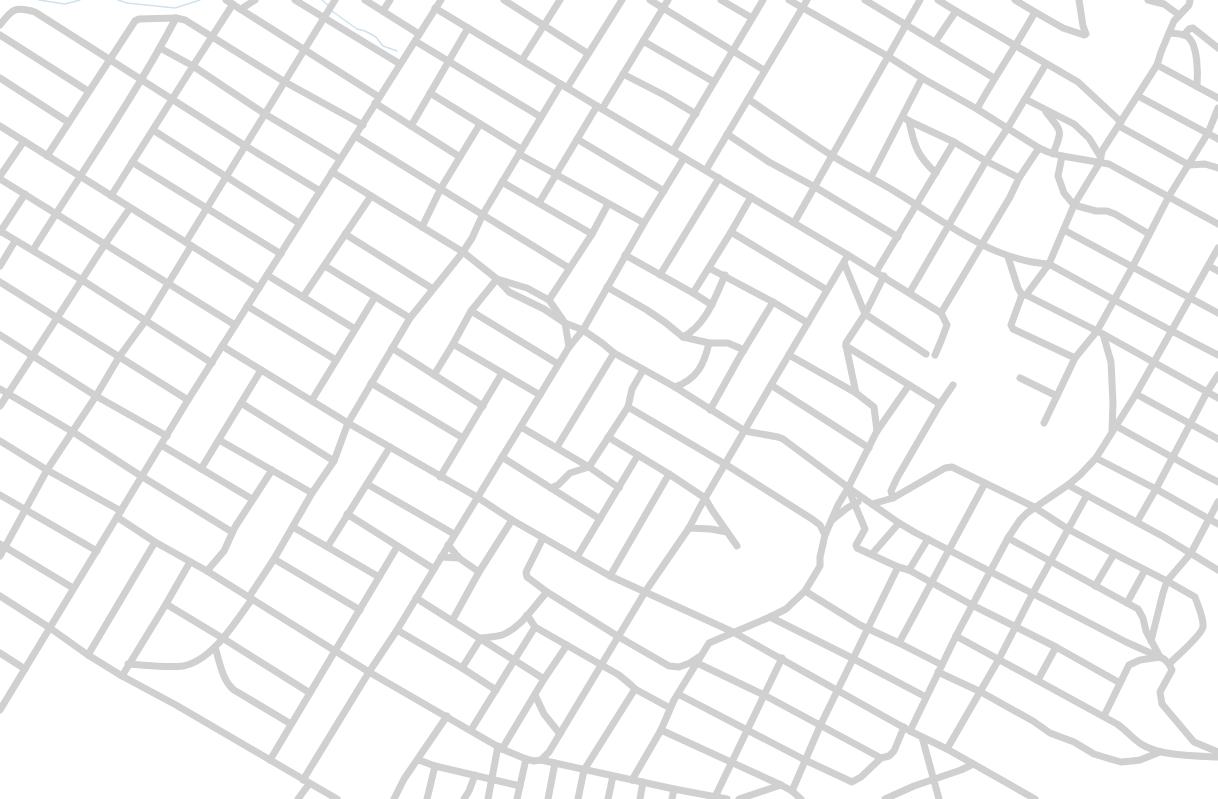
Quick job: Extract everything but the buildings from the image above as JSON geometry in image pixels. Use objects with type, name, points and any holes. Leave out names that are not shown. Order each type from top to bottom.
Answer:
[{"type":"street","points":[[226,0],[304,50],[377,100],[411,126],[460,157]]},
{"type":"street","points":[[242,9],[255,0]]},
{"type":"street","points":[[294,0],[400,64]]},
{"type":"street","points":[[0,556],[2,545],[25,510],[47,470],[96,396],[119,357],[146,320],[168,284],[206,209],[244,145],[265,114],[335,0]]},
{"type":"street","points":[[365,0],[419,34]]},
{"type":"street","points":[[383,11],[390,0]]},
{"type":"street","points":[[504,0],[514,3],[544,26],[587,54]]},
{"type":"street","points":[[522,60],[560,0]]},
{"type":"street","points":[[128,664],[174,667],[185,666],[196,661],[224,639],[251,598],[312,493],[334,461],[348,423],[410,318],[463,252],[472,238],[483,214],[540,117],[587,54],[622,0]]},
{"type":"street","points":[[650,0],[764,70]]},
{"type":"street","points":[[539,203],[577,139],[623,74],[668,0]]},
{"type":"street","points":[[721,0],[752,18]]},
{"type":"street","points":[[673,151],[763,0]]},
{"type":"street","points":[[789,0],[977,109],[1039,148],[1062,156],[1100,159],[1218,224]]},
{"type":"street","points":[[706,170],[764,70],[807,0]]},
{"type":"street","points":[[865,0],[994,78]]},
{"type":"street","points":[[794,223],[920,0]]},
{"type":"street","points":[[938,0],[1085,88],[1120,124],[1189,165],[1205,164],[1218,168]]},
{"type":"street","points":[[1015,0],[1064,28],[1084,35],[1086,34],[1083,26],[1079,0]]},
{"type":"street","points":[[1148,0],[1164,4],[1179,15]]},
{"type":"street","points":[[1075,358],[1013,329],[1011,325],[1024,295],[1049,264],[1074,205],[1120,124],[1157,65],[1174,21],[1189,5],[1190,0]]},
{"type":"street","points":[[0,710],[3,700],[25,669],[160,445],[299,223],[363,125],[437,3],[468,28],[884,276],[941,313],[947,323],[935,355]]},
{"type":"street","points":[[111,196],[192,66],[233,4]]},
{"type":"street","points":[[0,25],[9,12],[13,10],[27,10],[35,12],[244,145],[320,191]]},
{"type":"street","points":[[935,42],[956,12]]},
{"type":"street","points":[[977,109],[994,78],[1016,46],[1035,12]]},
{"type":"street","points":[[33,250],[141,79],[176,18]]},
{"type":"street","points":[[47,156],[135,21],[142,19],[176,18],[185,20],[285,82],[363,125]]},
{"type":"street","points":[[411,126],[468,28]]},
{"type":"street","points":[[1184,35],[1189,29],[1192,28],[1218,48]]},
{"type":"street","points":[[1170,33],[1184,35],[1190,38],[1194,48],[1198,72],[1197,86]]},
{"type":"street","points":[[0,35],[88,91]]},
{"type":"street","points":[[415,41],[540,117]]},
{"type":"street","points":[[643,41],[714,82]]},
{"type":"street","points":[[160,48],[192,66],[265,114],[340,159]]},
{"type":"street","points":[[910,292],[986,161],[1046,64]]},
{"type":"street","points":[[1157,65],[1218,98]]},
{"type":"street","points":[[623,74],[664,95],[696,114]]},
{"type":"street","points":[[0,78],[68,122]]},
{"type":"street","points":[[872,177],[906,119],[922,78]]},
{"type":"street","points":[[430,93],[480,124],[556,175],[644,223]]},
{"type":"street","points":[[1138,96],[1218,139]]},
{"type":"street","points":[[748,99],[832,155],[872,177],[981,245],[1008,256],[1037,264],[1049,264],[1218,355]]},
{"type":"street","points":[[1025,99],[1074,124],[1089,138],[1100,159]]},
{"type":"street","points":[[1044,423],[1075,358],[1100,332],[1114,300],[1169,196],[1208,133],[1218,108]]},
{"type":"street","points":[[1044,109],[1059,129],[1060,133],[1053,154]]},
{"type":"street","points":[[906,119],[954,142],[1018,178]]},
{"type":"street","points":[[906,119],[918,153],[926,164],[936,173]]},
{"type":"street","points":[[422,227],[441,188],[480,124]]},
{"type":"street","points":[[0,126],[259,288]]},
{"type":"street","points":[[153,130],[299,223]]},
{"type":"street","points":[[727,134],[769,162],[815,187],[898,237]]},
{"type":"street","points":[[355,136],[569,268]]},
{"type":"street","points":[[577,139],[664,191]]},
{"type":"street","points":[[24,141],[0,177],[235,325]]},
{"type":"street","points":[[876,272],[954,142]]},
{"type":"street","points":[[941,313],[1010,197],[1018,178],[1039,148]]},
{"type":"street","points":[[1062,156],[1058,176],[1064,193],[1074,205],[1096,211],[1107,211],[1115,214],[1149,234]]},
{"type":"street","points":[[298,799],[306,782],[369,672],[397,630],[476,497],[558,364],[569,347],[583,330],[644,223],[684,158]]},
{"type":"street","points":[[132,162],[281,254]]},
{"type":"street","points":[[332,172],[463,252],[497,279],[509,292],[544,309],[564,323],[583,330],[602,342],[614,353],[675,387],[745,431],[783,439],[848,488],[899,523],[1126,642],[1160,657],[1171,667],[1171,673],[1160,692],[1162,704],[1194,742],[1218,752]]},
{"type":"street","points":[[660,275],[719,178]]},
{"type":"street","points":[[502,182],[592,234]]},
{"type":"street","points":[[25,194],[0,231],[82,280],[212,363]]},
{"type":"street","points":[[303,297],[371,196]]},
{"type":"street","points":[[693,293],[751,197]]},
{"type":"street","points":[[549,300],[592,234],[608,204]]},
{"type":"street","points":[[0,406],[130,208]]},
{"type":"street","points":[[1064,230],[1218,313]]},
{"type":"street","points":[[731,232],[827,290]]},
{"type":"street","points":[[344,234],[433,289]]},
{"type":"street","points":[[0,266],[15,241]]},
{"type":"street","points":[[678,694],[748,729],[805,760],[852,782],[861,777],[881,758],[889,756],[894,751],[926,697],[956,636],[1008,538],[1020,520],[1034,507],[1068,485],[1096,458],[1136,394],[1218,248]]},
{"type":"street","points":[[541,760],[549,752],[645,592],[689,528],[770,385],[848,255]]},
{"type":"street","points":[[625,256],[712,305]]},
{"type":"street","points":[[1008,256],[1018,288],[1024,295],[1100,332],[1218,398]]},
{"type":"street","points":[[844,263],[865,314],[926,354]]},
{"type":"street","points":[[325,266],[410,318]]},
{"type":"street","points":[[1209,266],[1218,270]]},
{"type":"street","points":[[709,268],[725,275],[808,323]]},
{"type":"street","points":[[267,275],[355,329]]},
{"type":"street","points":[[683,337],[696,329],[712,305],[725,275]]},
{"type":"street","points":[[856,393],[846,346],[850,336],[865,314],[884,276]]},
{"type":"street","points":[[497,279],[527,288],[549,300],[564,323],[569,347]]},
{"type":"street","points":[[434,375],[471,311],[497,279]]},
{"type":"street","points":[[0,282],[188,400]]},
{"type":"street","points":[[607,287],[647,310],[683,337],[709,343],[728,343],[744,350]]},
{"type":"street","points":[[312,400],[375,297]]},
{"type":"street","points":[[710,410],[773,302]]},
{"type":"street","points":[[247,306],[336,360]]},
{"type":"street","points":[[471,311],[558,364]]},
{"type":"street","points":[[1100,332],[1111,362],[1113,403],[1112,432]]},
{"type":"street","points":[[0,335],[96,396],[167,436]]},
{"type":"street","points":[[675,387],[686,383],[699,369],[703,363],[709,343]]},
{"type":"street","points":[[453,344],[540,395]]},
{"type":"street","points":[[222,346],[348,423],[610,576],[733,632],[1035,799]]},
{"type":"street","points":[[846,346],[940,404]]},
{"type":"street","points":[[392,348],[483,406]]},
{"type":"street","points":[[557,447],[614,353]]},
{"type":"street","points":[[789,355],[856,393],[874,406],[877,431]]},
{"type":"street","points":[[201,469],[261,370]]},
{"type":"street","points":[[551,488],[558,485],[570,473],[589,467],[628,407],[632,389],[643,370]]},
{"type":"street","points":[[440,477],[502,373]]},
{"type":"street","points":[[1137,522],[1207,392],[1218,375]]},
{"type":"street","points":[[1020,378],[1057,396]]},
{"type":"street","points":[[371,384],[463,438]]},
{"type":"street","points":[[770,385],[869,448]]},
{"type":"street","points":[[632,780],[661,730],[670,708],[709,643],[770,618],[786,609],[805,591],[820,566],[820,556],[825,535],[838,505],[877,431],[909,385]]},
{"type":"street","points":[[893,498],[891,491],[894,482],[940,404],[953,385]]},
{"type":"street","points":[[0,389],[73,432],[232,532]]},
{"type":"street","points":[[1136,394],[1218,439]]},
{"type":"street","points":[[241,404],[334,461]]},
{"type":"street","points":[[628,407],[725,464],[816,521],[825,535]]},
{"type":"street","points":[[1116,426],[1218,482]]},
{"type":"street","points":[[520,427],[557,447],[619,488]]},
{"type":"street","points":[[608,437],[706,498],[712,510],[737,546]]},
{"type":"street","points":[[219,440],[312,493]]},
{"type":"street","points":[[0,441],[119,514],[155,542],[251,598],[369,672],[500,748],[534,761],[541,760],[714,798],[727,799]]},
{"type":"street","points":[[160,445],[252,499]]},
{"type":"street","points":[[328,546],[390,447]]},
{"type":"street","points":[[577,557],[638,455]]},
{"type":"street","points":[[502,457],[600,519]]},
{"type":"street","points":[[1096,458],[1156,489],[1218,524]]},
{"type":"street","points":[[872,504],[893,498],[945,468],[952,467],[1034,507],[1068,529],[1195,597],[1203,626],[1202,629],[1193,641],[1169,664]]},
{"type":"street","points":[[206,571],[224,550],[232,532],[272,470]]},
{"type":"street","points":[[610,576],[669,474]]},
{"type":"street","points":[[899,643],[985,483]]},
{"type":"street","points":[[367,484],[454,534]]},
{"type":"street","points":[[1068,485],[1137,522],[1218,570]]},
{"type":"street","points":[[848,488],[865,529],[856,545],[857,548],[898,567],[909,570],[972,605],[1056,647],[1120,683]]},
{"type":"street","points":[[0,495],[97,551]]},
{"type":"street","points":[[947,749],[981,692],[1087,495]]},
{"type":"street","points":[[830,522],[854,503],[864,498]]},
{"type":"street","points":[[1151,641],[1167,581],[1191,554],[1218,502]]},
{"type":"street","points":[[347,514],[434,569]]},
{"type":"street","points":[[452,621],[479,572],[512,520]]},
{"type":"street","points":[[872,554],[899,523]]},
{"type":"street","points":[[293,527],[379,577]]},
{"type":"street","points":[[689,528],[711,529],[727,532]]},
{"type":"street","points":[[543,538],[526,575],[547,592],[618,637],[673,667],[679,667],[698,660],[881,758]]},
{"type":"street","points":[[1008,538],[1138,609],[1142,614],[1146,632],[1160,657]]},
{"type":"street","points":[[909,570],[928,539]]},
{"type":"street","points":[[88,655],[155,542]]},
{"type":"street","points":[[2,545],[73,588]]},
{"type":"street","points":[[448,545],[459,558],[479,572]]},
{"type":"street","points":[[270,760],[397,546]]},
{"type":"street","points":[[1095,586],[1114,554]]},
{"type":"street","points":[[441,557],[459,558]]},
{"type":"street","points":[[274,559],[360,610]]},
{"type":"street","points":[[122,676],[190,562]]},
{"type":"street","points":[[792,791],[820,726],[852,658],[898,567]]},
{"type":"street","points":[[1127,603],[1145,570]]},
{"type":"street","points":[[805,591],[867,628],[942,665]]},
{"type":"street","points":[[462,668],[481,638],[502,635],[512,630],[547,592]]},
{"type":"street","points":[[0,596],[122,676],[176,705],[337,799]]},
{"type":"street","points":[[416,598],[544,679]]},
{"type":"street","points":[[166,604],[310,693]]},
{"type":"street","points":[[527,615],[535,627],[624,678],[635,689],[670,708]]},
{"type":"street","points":[[770,618],[852,658],[926,697]]},
{"type":"street","points":[[471,730],[535,627]]},
{"type":"street","points":[[397,630],[496,690]]},
{"type":"street","points":[[956,636],[1104,716],[1124,729],[1141,744],[1160,752],[1218,757]]},
{"type":"street","points":[[488,799],[491,779],[500,748],[536,695],[544,679],[567,645]]},
{"type":"street","points":[[215,647],[223,675],[228,685],[291,724]]},
{"type":"street","points":[[1038,680],[1056,647]]},
{"type":"street","points":[[0,653],[25,669]]},
{"type":"street","points":[[1104,716],[1129,665],[1133,662],[1160,657]]},
{"type":"street","points":[[714,798],[782,658]]},
{"type":"street","points":[[938,672],[981,692],[1033,721],[1044,730],[1107,758],[1121,762],[1132,761],[1140,760],[1160,752]]},
{"type":"street","points":[[578,799],[584,770],[635,689]]},
{"type":"street","points":[[536,695],[544,714],[560,734]]},
{"type":"street","points":[[394,799],[404,779],[447,716]]},
{"type":"street","points":[[661,730],[781,785],[792,791],[801,799]]},
{"type":"street","points":[[922,737],[939,799]]},
{"type":"street","points":[[517,799],[526,759]]},
{"type":"street","points":[[418,760],[435,766],[520,786]]},
{"type":"street","points":[[548,799],[555,763]]},
{"type":"street","points":[[885,799],[914,786],[973,764]]},
{"type":"street","points":[[427,799],[435,766]]},
{"type":"street","points":[[464,799],[469,791],[475,775]]},
{"type":"street","points":[[608,799],[613,776]]},
{"type":"street","points":[[640,799],[643,782]]},
{"type":"street","points":[[739,799],[781,785]]},
{"type":"street","points":[[672,799],[674,789]]},
{"type":"waterway","points":[[39,0],[65,4],[80,0]]},
{"type":"waterway","points":[[118,0],[127,3],[175,8],[200,0]]},
{"type":"waterway","points":[[322,0],[329,6]]},
{"type":"waterway","points":[[332,11],[357,29],[365,31],[376,37],[383,46],[397,51]]}]
